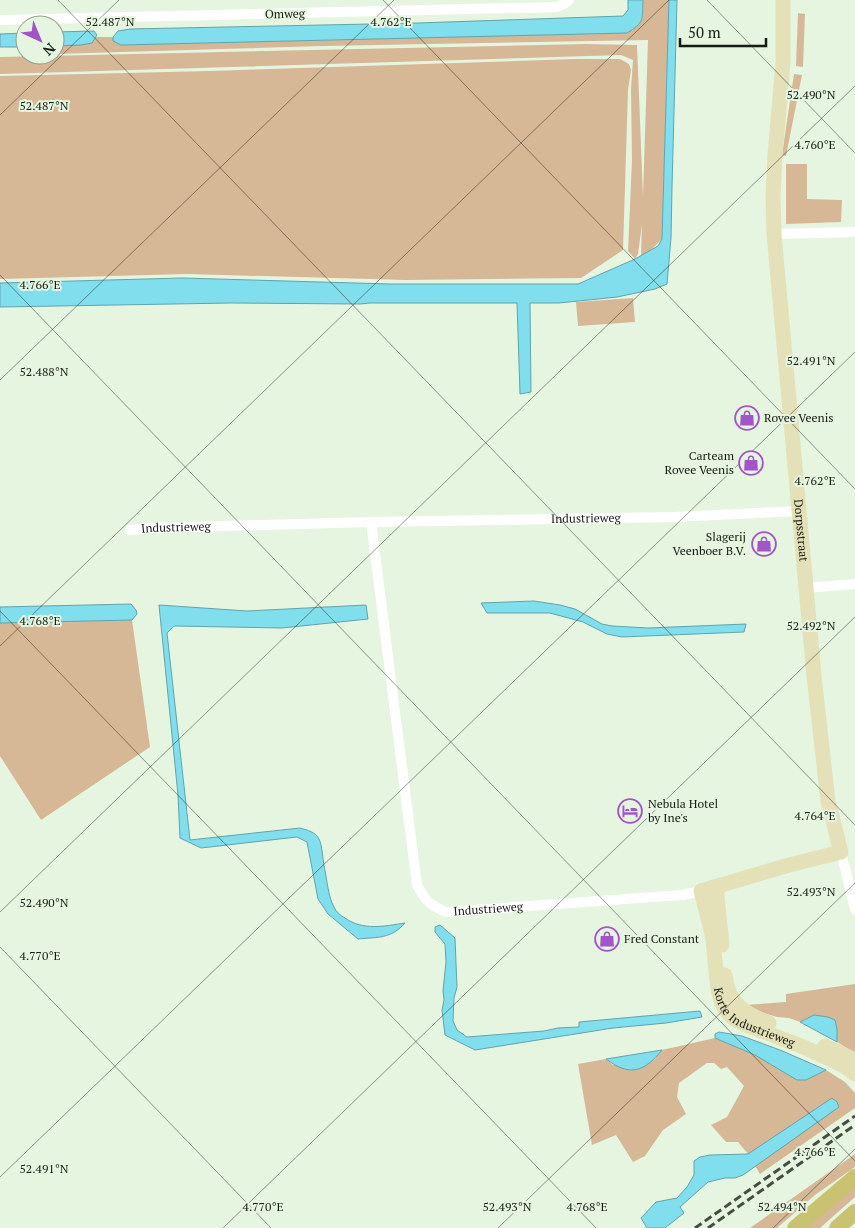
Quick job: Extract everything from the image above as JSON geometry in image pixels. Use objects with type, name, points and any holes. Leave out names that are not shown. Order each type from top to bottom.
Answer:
[{"type":"main road","points":[[795,1228],[855,1177]]},
{"type":"main road","points":[[837,1228],[855,1212]]},
{"type":"street","name":"Omweg","points":[[0,20],[557,7],[569,0]]},
{"type":"street","name":"Dorpsstraat","points":[[783,0],[783,63],[775,155],[774,234],[814,676],[828,801],[855,909]]},
{"type":"street","points":[[774,234],[855,232]]},
{"type":"street","name":"Industrieweg","points":[[130,530],[371,522],[674,517],[800,511]]},
{"type":"street","name":"Industrieweg","points":[[371,522],[417,885],[432,906],[446,912],[682,895],[840,852]]},
{"type":"street","points":[[806,588],[855,584]]},
{"type":"street","name":"Korte Industrieweg","points":[[716,886],[726,981],[729,992],[737,1004],[742,1010],[751,1015],[855,1060]]},
{"type":"street","name":"Korte Industrieweg","points":[[701,891],[712,938],[718,990],[722,1004],[728,1013],[736,1021],[806,1048],[844,1066],[855,1074]]},
{"type":"shaded area","points":[[643,0],[669,0],[662,239],[649,252],[641,256],[642,224],[638,254],[635,259],[628,251],[632,160],[631,89],[633,60],[621,55],[0,74],[0,57],[15,57],[15,65],[65,65],[65,56],[585,44],[637,45],[643,197],[648,40],[324,46],[65,54],[65,46],[92,43],[96,37],[113,37],[114,41],[121,45],[627,33],[640,23],[643,12]]},
{"type":"shaded area","points":[[798,13],[805,14],[803,67],[796,66]]},
{"type":"shaded area","points":[[620,59],[629,64],[631,70],[628,90],[623,250],[581,278],[406,280],[187,274],[0,279],[0,76]]},
{"type":"shaded area","points":[[794,74],[802,75],[786,156],[782,155]]},
{"type":"shaded area","points":[[786,164],[807,164],[807,199],[842,200],[841,222],[786,224]]},
{"type":"shaded area","points":[[633,298],[635,322],[578,326],[576,302]]},
{"type":"shaded area","points":[[132,620],[150,747],[41,820],[0,756],[0,623]]},
{"type":"shaded area","points":[[855,984],[855,1053],[837,1042],[837,1029],[814,1015],[800,1022],[760,1012],[746,1005],[786,1002],[786,994]]},
{"type":"shaded area","points":[[715,1038],[806,1080],[826,1070],[845,1082],[855,1093],[855,1108],[760,1174],[738,1142],[726,1142],[711,1125],[727,1117],[744,1086],[727,1067],[721,1069],[714,1063],[707,1063],[679,1083],[677,1097],[686,1114],[663,1130],[645,1156],[633,1162],[616,1135],[592,1145],[578,1064],[606,1059],[613,1065],[654,1060],[662,1050]]},
{"type":"shaded area","points":[[855,1154],[855,1167],[815,1195],[777,1228],[750,1228]]},
{"type":"shaded area","points":[[855,1185],[855,1197],[820,1228],[803,1228]]},
{"type":"water","points":[[628,0],[643,0],[643,12],[640,23],[627,33],[121,45],[113,41],[113,37],[118,31],[130,29],[418,23],[623,16],[628,10]]},
{"type":"water","points":[[669,0],[677,0],[671,238],[667,284],[655,289],[617,297],[559,303],[530,303],[531,392],[520,394],[517,303],[231,303],[0,307],[0,283],[182,278],[390,284],[578,284],[635,259],[658,246],[662,239]]},
{"type":"water","points":[[94,31],[97,35],[92,43],[65,46],[65,32]]},
{"type":"water","points":[[15,33],[15,47],[0,47],[0,34]]},
{"type":"water","points":[[534,601],[575,609],[602,624],[612,626],[648,628],[746,624],[744,632],[622,637],[607,634],[583,622],[550,613],[487,613],[481,603]]},
{"type":"water","points":[[131,604],[137,614],[132,620],[0,623],[0,607]]},
{"type":"water","points":[[159,605],[247,611],[366,605],[368,619],[282,628],[174,626],[167,633],[190,840],[300,828],[311,832],[320,841],[329,893],[337,912],[359,925],[382,926],[405,923],[395,932],[384,936],[358,939],[328,914],[318,899],[307,842],[297,837],[201,848],[180,838],[178,795]]},
{"type":"water","points":[[440,925],[455,938],[457,987],[454,998],[453,1021],[457,1030],[467,1037],[544,1031],[579,1027],[579,1022],[700,1011],[702,1017],[666,1023],[613,1028],[475,1050],[445,1035],[442,1010],[446,962],[445,944],[435,932],[435,927]]},
{"type":"water","points":[[814,1015],[835,1020],[837,1042],[800,1022]]},
{"type":"water","points":[[719,1032],[742,1036],[826,1070],[806,1080],[797,1080],[755,1055],[715,1038],[715,1034]]},
{"type":"water","points":[[662,1050],[649,1063],[636,1070],[622,1068],[606,1059]]},
{"type":"water","points":[[832,1098],[839,1107],[743,1175],[708,1182],[680,1207],[684,1213],[665,1228],[647,1228],[641,1218],[656,1202],[677,1198],[687,1187],[694,1175],[694,1161],[700,1157],[710,1155],[748,1154]]},
{"type":"railway","points":[[695,1228],[855,1116]]},
{"type":"railway","points":[[708,1228],[855,1125]]},
{"type":"place","name":"Rovee Veenis","points":[[747,418]]},
{"type":"place","name":"Carteam Rovee Veenis","points":[[751,463]]},
{"type":"place","name":"Slagerij Veenboer B.V.","points":[[764,544]]},
{"type":"place","name":"Nebula Hotel by Ine's","points":[[630,811]]},
{"type":"place","name":"Fred Constant","points":[[607,939]]}]
